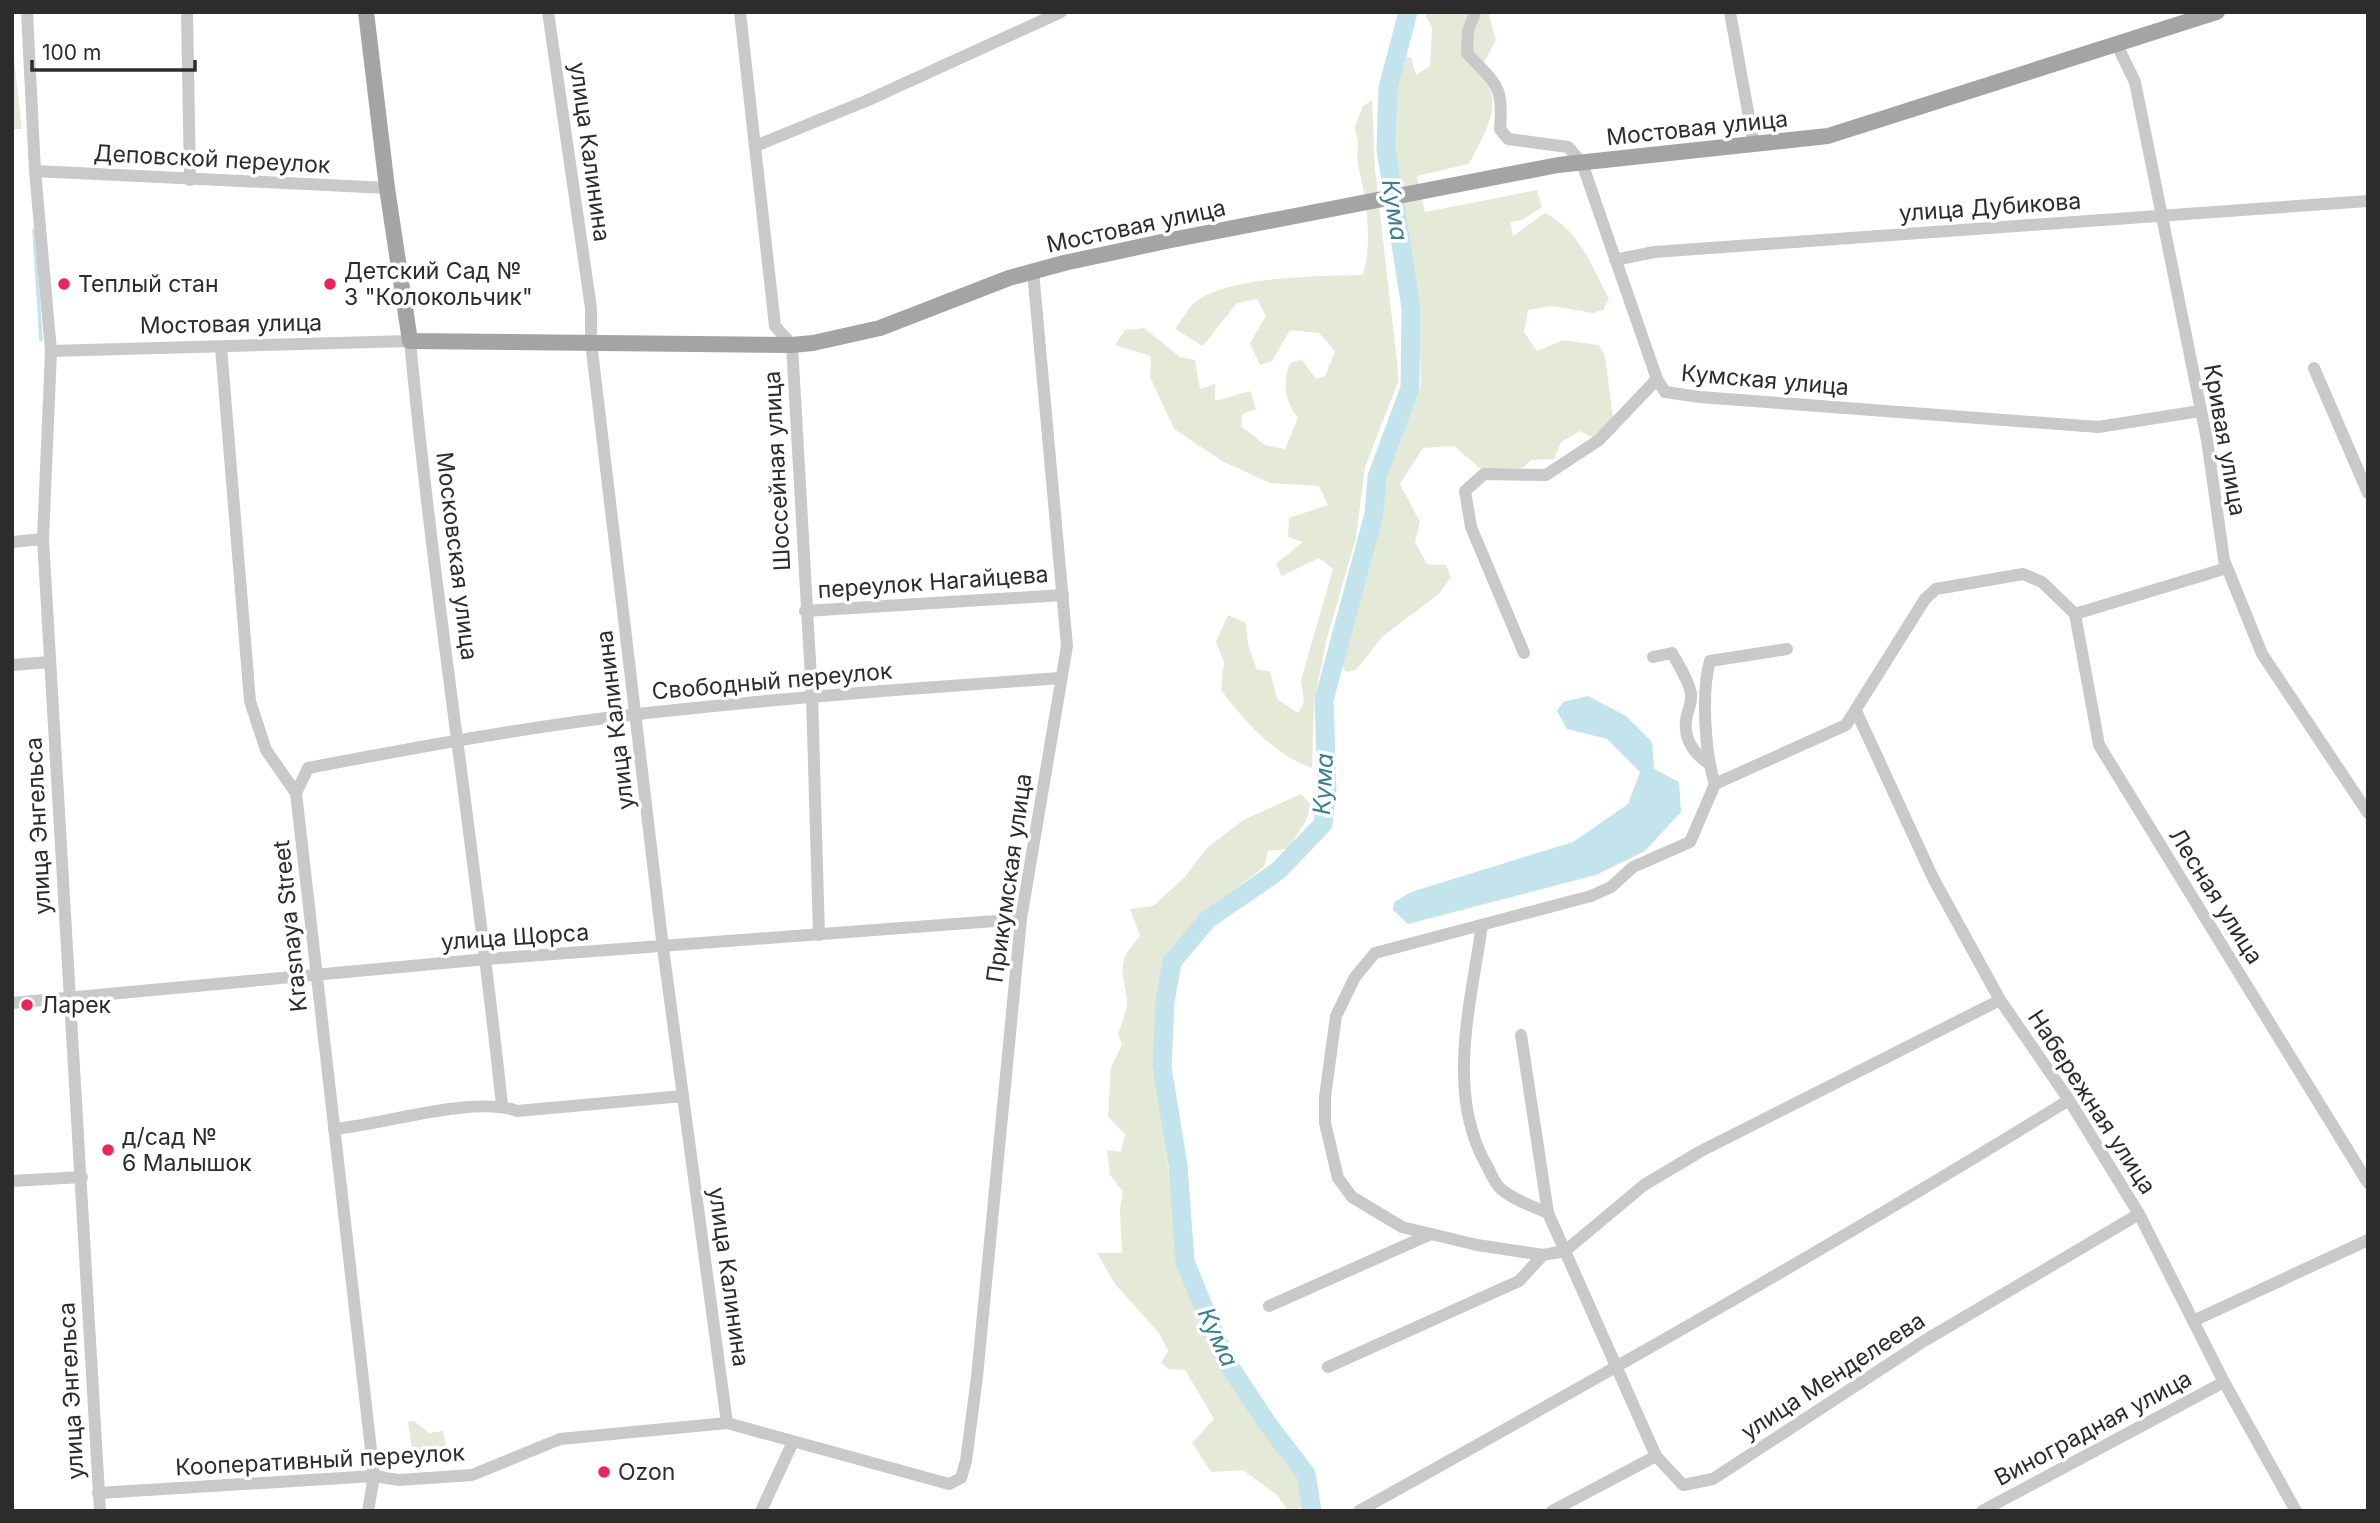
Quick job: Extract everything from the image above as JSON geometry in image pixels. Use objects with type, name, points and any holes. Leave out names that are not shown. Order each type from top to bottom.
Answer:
[{"type":"main road","name":"Московская улица","points":[[366,12],[387,188],[410,341]]},
{"type":"main road","name":"Мостовая улица","points":[[410,341],[792,345],[880,328],[1033,271],[1166,241],[1307,216],[1558,165],[1828,136],[1905,114],[2217,12]]},
{"type":"street","name":"улица Энгельса","points":[[27,12],[35,171],[51,351],[43,539],[100,1511]]},
{"type":"street","points":[[187,12],[190,180]]},
{"type":"street","name":"улица Калинина","points":[[548,12],[591,308],[591,342],[663,948],[727,1423]]},
{"type":"street","name":"Шоссейная улица","points":[[740,12],[775,326],[792,345],[805,611],[812,696],[819,935]]},
{"type":"street","points":[[755,146],[866,101],[1061,12]]},
{"type":"street","points":[[1475,12],[1468,31],[1467,53],[1496,82],[1502,103],[1500,129],[1508,139],[1567,147],[1582,163],[1657,379]]},
{"type":"street","points":[[1730,12],[1754,145]]},
{"type":"street","name":"Кривая улица","points":[[2116,43],[2135,82],[2200,411],[2227,568],[2262,654],[2368,813]]},
{"type":"street","name":"Деповской переулок","points":[[35,171],[387,188]]},
{"type":"street","name":"улица Дубикова","points":[[1615,260],[1654,252],[2368,201]]},
{"type":"street","name":"Прикумская улица","points":[[949,1484],[961,1478],[966,1461],[977,1377],[1021,919],[1067,646],[1033,271]]},
{"type":"street","name":"Мостовая улица","points":[[51,351],[410,341]]},
{"type":"street","name":"Московская улица","points":[[410,341],[420,444],[487,959],[502,1105]]},
{"type":"street","name":"Krasnaya Street","points":[[222,347],[250,701],[266,750],[296,793],[374,1476],[368,1511]]},
{"type":"street","points":[[2314,368],[2368,493]]},
{"type":"street","name":"Кумская улица","points":[[1524,653],[1471,527],[1465,491],[1484,474],[1546,475],[1599,440],[1657,379],[1665,392],[1700,397],[2098,427],[2200,411]]},
{"type":"street","points":[[12,542],[43,539]]},
{"type":"street","points":[[1715,784],[1846,725],[1857,713],[1925,599],[1936,589],[2023,574],[2042,582],[2075,614],[2227,568]]},
{"type":"street","name":"переулок Нагайцева","points":[[805,611],[1063,595]]},
{"type":"street","name":"Лесная улица","points":[[2075,614],[2099,746],[2368,1183]]},
{"type":"street","points":[[1787,649],[1710,661],[1708,763],[1715,784],[1690,842],[1633,867],[1611,887],[1591,896],[1375,953],[1355,977],[1336,1016],[1325,1097],[1325,1123],[1338,1178],[1352,1197],[1402,1227],[1477,1245],[1544,1255],[1565,1251],[1644,1185],[1701,1151],[2000,1000]]},
{"type":"street","points":[[1653,657],[1672,653],[1688,682],[1692,697],[1686,720],[1688,738],[1693,753],[1708,763]]},
{"type":"street","points":[[12,665],[50,662]]},
{"type":"street","name":"Свободный переулок","points":[[296,793],[308,768],[458,740],[636,715],[812,696],[1061,678]]},
{"type":"street","name":"Набережная улица","points":[[1857,713],[1933,878],[2000,1000],[2069,1100],[2139,1214],[2224,1382],[2296,1511]]},
{"type":"street","name":"улица Щорса","points":[[12,1003],[487,959],[663,948],[1021,919]]},
{"type":"street","points":[[1482,925],[1464,1048],[1467,1117],[1475,1145],[1499,1187],[1548,1213]]},
{"type":"street","points":[[1521,1035],[1548,1213],[1656,1456],[1552,1511]]},
{"type":"street","points":[[334,1129],[366,1126],[409,1114],[502,1105],[517,1111],[683,1096]]},
{"type":"street","points":[[1359,1511],[1617,1368],[1917,1195],[2069,1100]]},
{"type":"street","points":[[12,1181],[82,1177]]},
{"type":"street","name":"улица Менделеева","points":[[1656,1456],[1683,1485],[1713,1479],[1924,1341],[2139,1214]]},
{"type":"street","points":[[1269,1306],[1431,1234]]},
{"type":"street","points":[[2193,1321],[2368,1240]]},
{"type":"street","points":[[1328,1367],[1520,1281],[1544,1255]]},
{"type":"street","name":"Виноградная улица","points":[[1982,1511],[2224,1382]]},
{"type":"street","name":"Кооперативный переулок","points":[[98,1493],[374,1476],[398,1480],[472,1475],[560,1439],[727,1423],[949,1484]]},
{"type":"street","points":[[761,1511],[793,1443]]},
{"type":"green space","points":[[1424,12],[1488,12],[1496,40],[1478,74],[1492,94],[1486,130],[1469,164],[1417,176],[1425,212],[1537,190],[1542,207],[1522,220],[1510,222],[1513,236],[1545,213],[1557,220],[1576,239],[1609,299],[1603,310],[1593,313],[1551,306],[1528,310],[1524,332],[1537,351],[1563,340],[1599,345],[1605,356],[1613,418],[1593,438],[1580,431],[1561,442],[1554,459],[1531,460],[1523,468],[1481,469],[1454,446],[1423,448],[1400,484],[1420,522],[1415,542],[1427,564],[1446,565],[1451,577],[1439,594],[1382,637],[1356,670],[1346,672],[1342,665],[1380,520],[1384,480],[1421,386],[1419,306],[1395,166],[1395,67],[1402,56],[1411,58],[1416,75],[1430,66],[1432,28]]},
{"type":"green space","points":[[12,39],[21,122],[22,129],[12,129]]},
{"type":"green space","points":[[1372,100],[1375,169],[1399,380],[1365,467],[1356,538],[1327,638],[1314,702],[1312,768],[1272,746],[1240,714],[1221,690],[1224,662],[1216,642],[1228,615],[1246,623],[1248,645],[1257,670],[1270,671],[1277,699],[1298,713],[1304,702],[1301,680],[1333,569],[1319,558],[1282,576],[1276,564],[1303,542],[1288,537],[1289,518],[1328,505],[1319,486],[1270,483],[1222,461],[1174,429],[1150,377],[1151,356],[1115,345],[1125,330],[1144,328],[1180,357],[1195,360],[1200,389],[1215,384],[1215,401],[1250,391],[1256,409],[1242,414],[1241,426],[1265,445],[1285,449],[1298,418],[1286,392],[1290,363],[1302,360],[1316,379],[1325,376],[1335,351],[1319,333],[1290,330],[1272,361],[1260,365],[1250,343],[1266,316],[1257,299],[1237,303],[1203,346],[1175,329],[1198,300],[1233,286],[1278,279],[1363,275],[1368,248],[1367,220],[1357,160],[1358,140],[1354,128],[1363,106]]},
{"type":"green space","points":[[1301,794],[1311,805],[1306,821],[1288,849],[1268,851],[1264,867],[1201,914],[1165,958],[1157,1004],[1155,1067],[1181,1266],[1220,1364],[1260,1424],[1300,1476],[1305,1507],[1288,1511],[1277,1495],[1243,1470],[1211,1472],[1192,1443],[1214,1419],[1185,1370],[1168,1369],[1161,1362],[1168,1351],[1159,1333],[1115,1284],[1097,1253],[1122,1253],[1120,1209],[1123,1192],[1110,1175],[1107,1150],[1121,1152],[1125,1134],[1108,1117],[1111,1068],[1122,1044],[1118,1034],[1127,1006],[1124,961],[1140,936],[1130,909],[1153,906],[1184,878],[1206,849],[1243,820]]},
{"type":"green space","points":[[414,1421],[429,1433],[443,1431],[448,1458],[418,1464],[408,1460],[413,1456],[408,1422]]},
{"type":"water","points":[[1588,696],[1626,716],[1652,742],[1654,769],[1679,782],[1681,812],[1645,851],[1596,875],[1408,924],[1393,910],[1394,902],[1411,892],[1573,842],[1628,804],[1640,772],[1607,739],[1567,729],[1557,711],[1563,702]]},
{"type":"waterway","name":"Кума","points":[[1312,1511],[1306,1474],[1267,1423],[1226,1361],[1185,1262],[1178,1165],[1162,1067],[1165,1002],[1172,962],[1208,919],[1278,871],[1323,824],[1327,789],[1324,700],[1374,514],[1377,477],[1410,388],[1411,308],[1386,149],[1388,88],[1408,12]]},
{"type":"waterway","points":[[34,230],[41,340]]},
{"type":"place","name":"Теплый стан","points":[[64,284]]},
{"type":"place","name":"Детский Сад № 3 \"Колокольчик\"","points":[[330,284]]},
{"type":"place","name":"Ларек","points":[[27,1005]]},
{"type":"place","name":"д/сад № 6 Малышок","points":[[108,1150]]},
{"type":"place","name":"Ozon","points":[[604,1472]]}]
